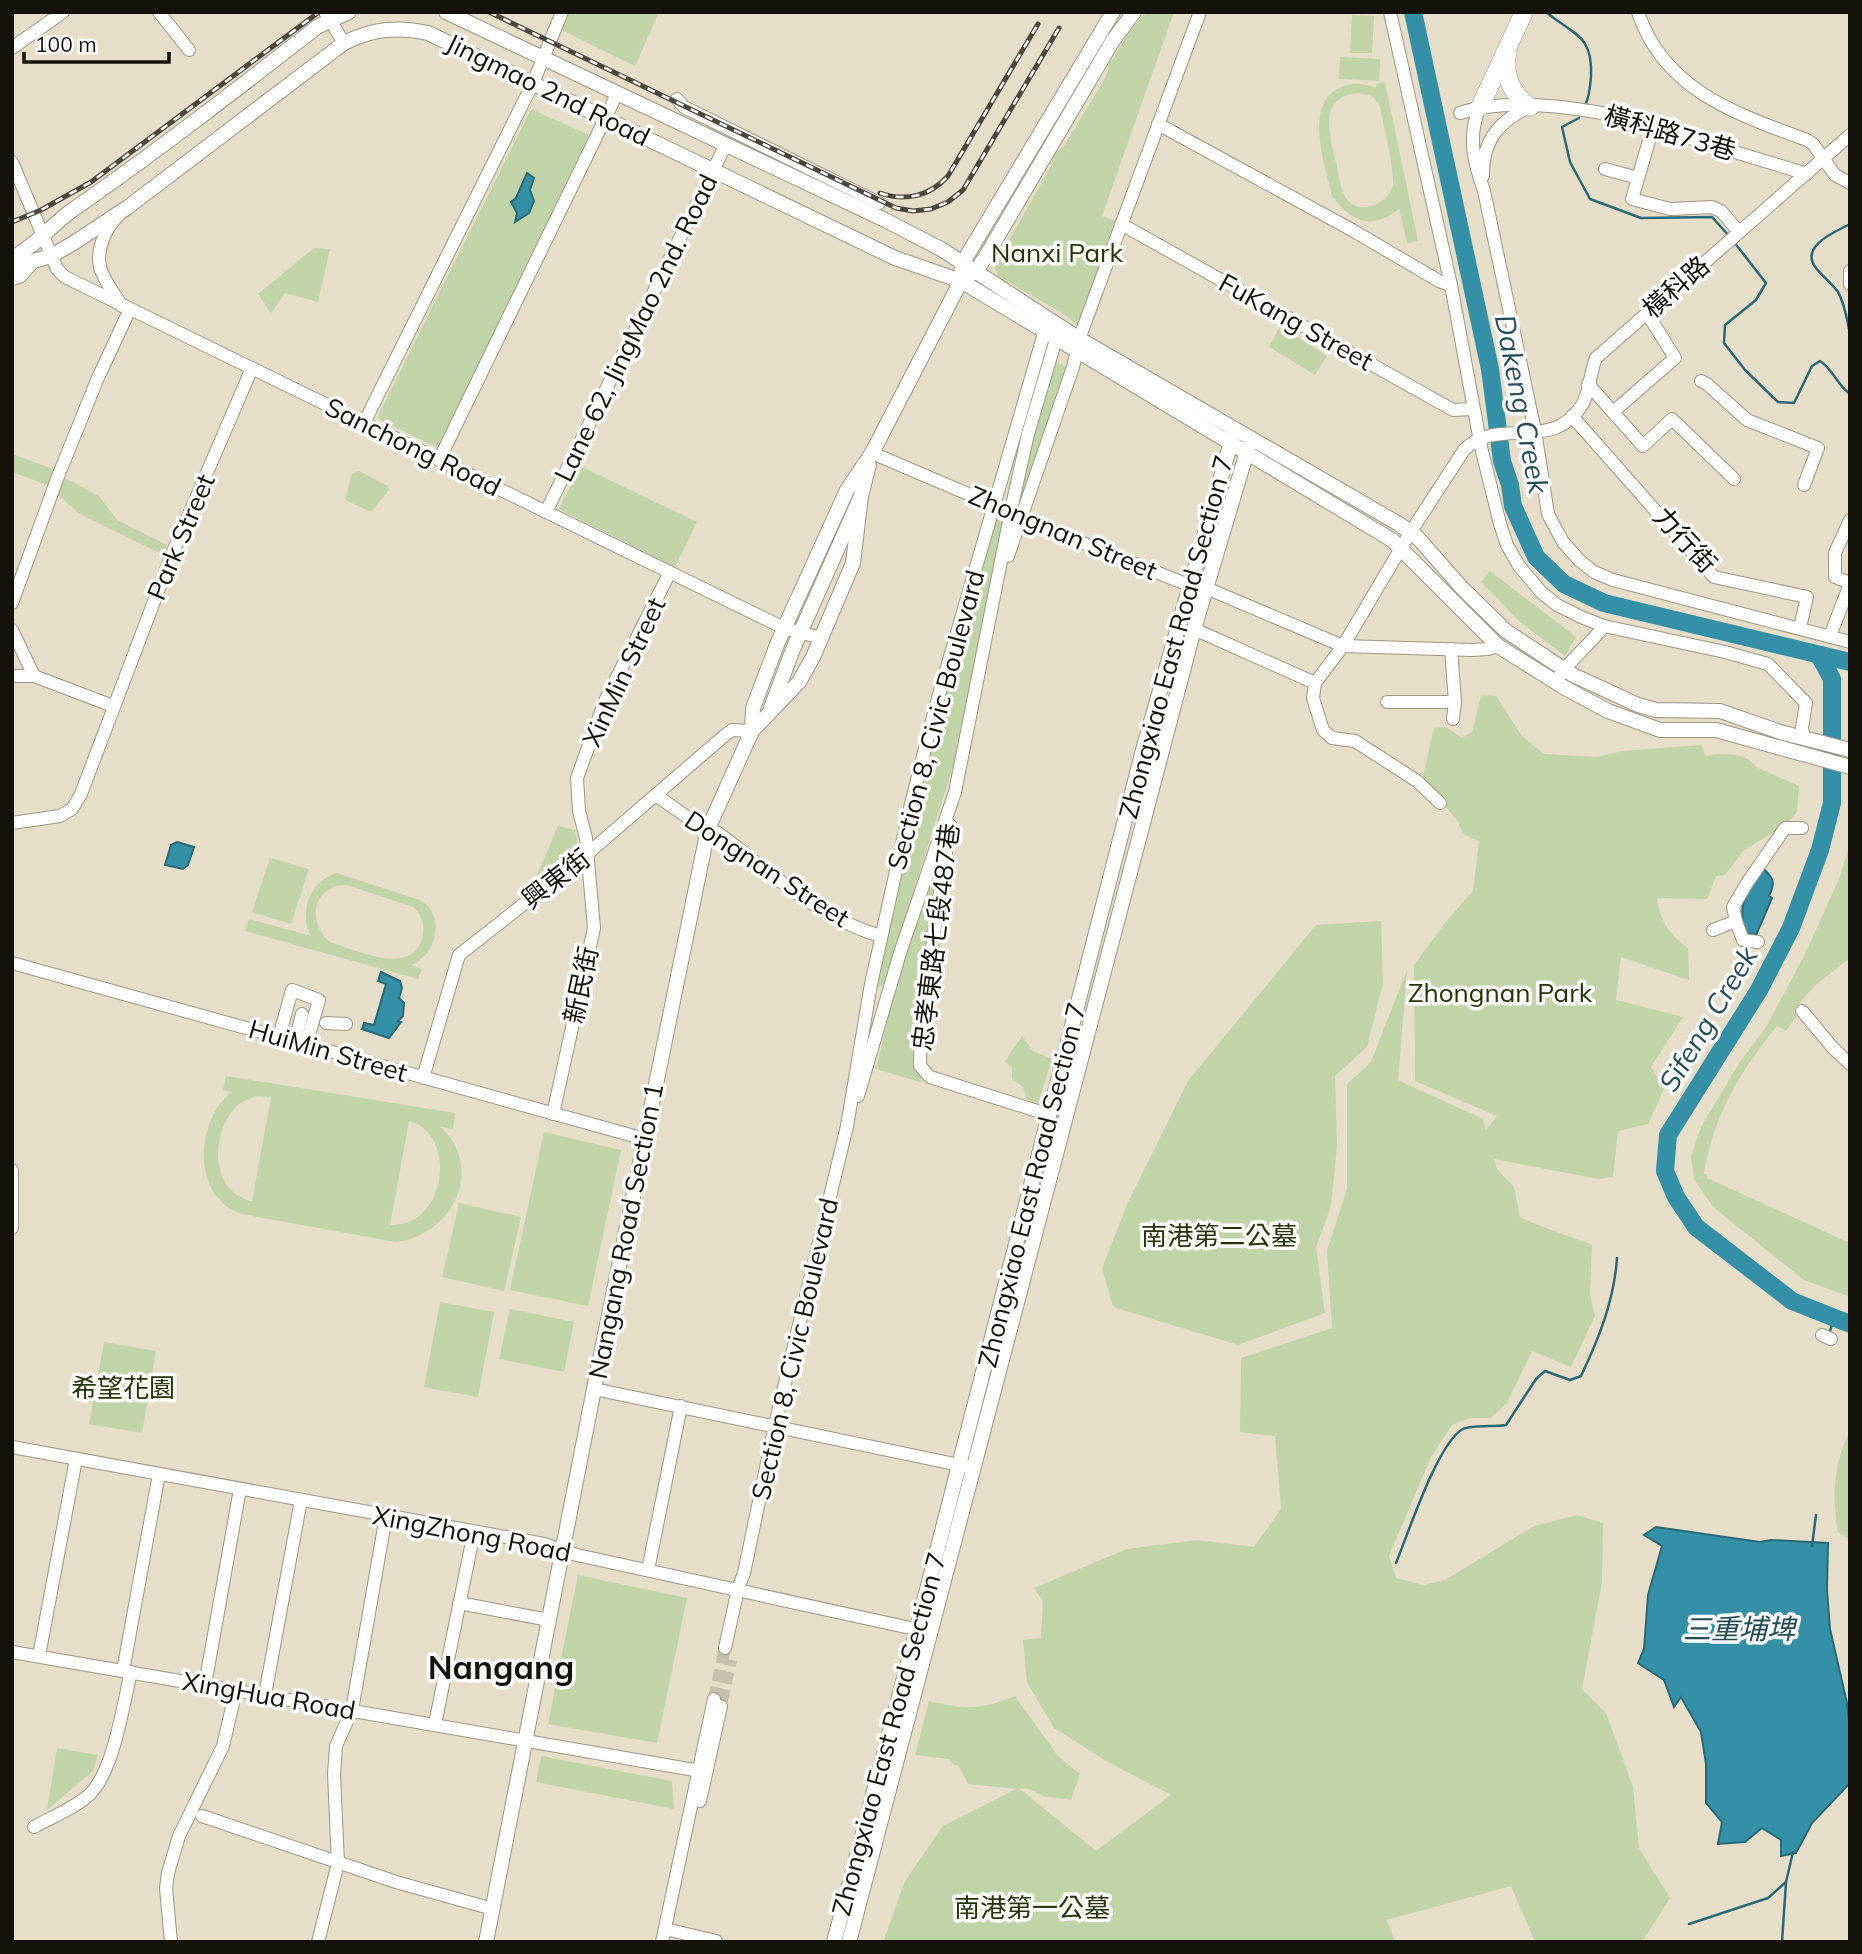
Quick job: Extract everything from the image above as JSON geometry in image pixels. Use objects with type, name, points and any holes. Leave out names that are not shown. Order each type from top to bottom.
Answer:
[{"type":"highway","points":[[1480,107],[1524,13]]},
{"type":"highway","points":[[1510,44],[1506,63],[1508,79],[1519,99],[1530,107]]},
{"type":"main road","points":[[21,255],[54,223],[116,180],[327,16],[349,12]]},
{"type":"main road","name":"Jingmao 2nd Road","points":[[446,12],[885,220],[976,271],[1051,329]]},
{"type":"main road","name":"Nangang Road Section 1","points":[[961,281],[976,271],[1112,42],[1134,12]]},
{"type":"main road","name":"Nangang Road Section 1","points":[[752,731],[753,708],[784,628],[847,490],[872,453],[961,281],[962,264],[1112,13]]},
{"type":"main road","name":"Jingmao 2nd Road","points":[[12,267],[21,255],[51,256],[128,207],[344,43],[365,33],[402,29],[415,30],[461,47],[895,258],[961,281],[1051,329]]},
{"type":"main road","points":[[1051,329],[1249,446],[1401,547],[1498,646],[1555,682],[1608,711],[1660,730],[1716,730],[1848,766]]},
{"type":"main road","name":"Zhongxiao East Road Section 7","points":[[966,1466],[1050,1115],[1140,763],[1232,437]]},
{"type":"main road","points":[[1249,446],[1274,451],[1410,533],[1506,631],[1563,669],[1638,705],[1656,710],[1720,711],[1848,750]]},
{"type":"main road","name":"Zhongxiao East Road Section 7","points":[[834,1942],[923,1630],[1194,629],[1249,446]]},
{"type":"main road","name":"Nangang Road Section 1","points":[[486,1942],[594,1389],[708,829],[752,731],[768,714],[861,496],[872,453]]},
{"type":"main road","points":[[768,714],[799,682],[853,563],[861,496]]},
{"type":"main road","name":"Zhongxiao East Road Section 7","points":[[849,1942],[923,1630]]},
{"type":"street","points":[[12,48],[63,12]]},
{"type":"street","points":[[159,12],[188,50]]},
{"type":"street","points":[[364,423],[533,83],[562,12]]},
{"type":"street","points":[[1016,514],[1073,367],[1082,331],[1200,12]]},
{"type":"street","points":[[1390,12],[1451,285],[1472,410],[1483,438],[1500,524],[1507,545],[1519,566],[1541,592],[1557,605],[1604,626],[1768,664],[1806,703],[1802,728],[1810,740]]},
{"type":"street","points":[[1638,12],[1642,26],[1657,50],[1682,80],[1731,111],[1807,140],[1813,144],[1835,175],[1850,183]]},
{"type":"street","points":[[1112,13],[1124,27]]},
{"type":"street","points":[[327,16],[344,43]]},
{"type":"street","points":[[439,460],[617,94]]},
{"type":"street","points":[[677,99],[684,107],[879,203]]},
{"type":"street","points":[[1480,107],[1475,117],[1472,136],[1474,155],[1535,431],[1548,514],[1563,542],[1587,568],[1613,580],[1850,642]]},
{"type":"street","name":"橫科路73巷","points":[[1460,113],[1480,107],[1595,111],[1807,174]]},
{"type":"street","points":[[1484,191],[1484,155],[1492,135],[1507,119],[1530,107]]},
{"type":"street","points":[[1158,124],[1439,281],[1451,285]]},
{"type":"street","points":[[1653,127],[1632,199],[1670,209],[1712,207],[1721,211],[1734,237]]},
{"type":"street","name":"橫科路","points":[[1572,416],[1582,405],[1596,358],[1850,135]]},
{"type":"street","name":"Lane 62, JingMao 2nd. Road","points":[[546,512],[726,144]]},
{"type":"street","points":[[12,162],[51,256]]},
{"type":"street","points":[[1605,169],[1638,178]]},
{"type":"street","points":[[12,603],[66,455],[126,308],[100,267],[100,253],[110,224],[128,207]]},
{"type":"street","name":"FuKang Street","points":[[1121,224],[1453,410],[1472,410]]},
{"type":"street","points":[[12,279],[21,276],[21,255]]},
{"type":"street","name":"Sanchong Road","points":[[51,256],[60,274],[126,308],[784,628],[821,638]]},
{"type":"street","points":[[1849,284],[1850,271]]},
{"type":"street","points":[[1613,412],[1675,358],[1647,313]]},
{"type":"street","points":[[1016,514],[1028,434],[1051,329]]},
{"type":"street","name":"Section 8, Civic Boulevard","points":[[729,1649],[775,1425],[847,1126],[871,984],[909,812],[936,705],[995,504],[1051,329]]},
{"type":"street","name":"Park Street","points":[[12,823],[60,816],[72,808],[80,794],[173,554],[252,369]]},
{"type":"street","points":[[1701,381],[1747,420],[1818,448],[1804,485]]},
{"type":"street","points":[[1588,384],[1643,446],[1672,419],[1734,479]]},
{"type":"street","points":[[1440,803],[1418,780],[1355,741],[1332,738],[1323,730],[1312,698],[1315,683],[1343,646],[1401,547],[1464,450],[1483,438],[1518,432],[1550,432],[1565,424],[1572,416]]},
{"type":"street","name":"力行街","points":[[1572,416],[1714,577],[1807,597],[1801,624]]},
{"type":"street","name":"Zhongnan Street","points":[[872,453],[1181,582],[1206,588],[1343,646],[1451,649],[1488,649],[1498,646]]},
{"type":"street","name":"Section 8, Civic Boulevard","points":[[847,1126],[865,1077],[889,990],[954,792],[993,601],[1016,514]]},
{"type":"street","points":[[1832,631],[1850,583],[1835,577],[1835,553],[1850,520]]},
{"type":"street","name":"XinMin Street","points":[[586,855],[577,778],[605,701],[670,572]]},
{"type":"street","points":[[1555,682],[1563,669],[1592,642],[1604,626]]},
{"type":"street","points":[[1194,629],[1315,683]]},
{"type":"street","points":[[12,630],[34,676]]},
{"type":"street","points":[[1451,649],[1455,702],[1453,719]]},
{"type":"street","points":[[12,676],[34,676],[113,706]]},
{"type":"street","points":[[1387,702],[1455,702]]},
{"type":"street","name":"興東街","points":[[423,1077],[459,955],[586,855],[724,736],[732,730],[752,731]]},
{"type":"street","name":"忠孝東路七段487巷","points":[[954,792],[921,1022],[920,1066],[930,1077],[1050,1115]]},
{"type":"street","name":"Dongnan Street","points":[[657,796],[688,819],[718,833],[814,905],[855,927],[881,936]]},
{"type":"street","points":[[1758,942],[1743,940],[1733,907],[1746,883],[1785,828],[1802,828]]},
{"type":"street","name":"新民街","points":[[553,1114],[594,928],[586,855]]},
{"type":"street","points":[[1713,930],[1736,921]]},
{"type":"street","name":"HuiMin Street","points":[[12,963],[645,1139]]},
{"type":"street","points":[[871,984],[877,992],[889,990]]},
{"type":"street","points":[[279,1037],[292,990],[318,1000],[300,1043]]},
{"type":"street","points":[[1802,1011],[1850,1064]]},
{"type":"street","points":[[300,1043],[302,1014]]},
{"type":"street","points":[[326,1023],[346,1024]]},
{"type":"street","points":[[12,1170],[12,1228]]},
{"type":"street","points":[[594,1389],[966,1466]]},
{"type":"street","points":[[648,1570],[681,1406]]},
{"type":"street","name":"XingZhong Road","points":[[12,1447],[544,1544],[648,1570],[923,1630]]},
{"type":"street","points":[[39,1656],[76,1459]]},
{"type":"street","points":[[34,1827],[83,1799],[97,1785],[109,1758],[119,1727],[159,1474]]},
{"type":"street","points":[[205,1685],[240,1489]]},
{"type":"street","points":[[265,1695],[301,1500]]},
{"type":"street","points":[[318,1942],[338,1863],[334,1774],[336,1746],[352,1710],[386,1516]]},
{"type":"street","points":[[435,1724],[474,1532]]},
{"type":"street","points":[[459,1603],[549,1620]]},
{"type":"street","name":"XingHua Road","points":[[12,1652],[702,1771]]},
{"type":"street","points":[[171,1942],[166,1888],[168,1873],[178,1836],[223,1746],[236,1690]]},
{"type":"street","points":[[716,1941],[666,1937],[718,1700]]},
{"type":"street","points":[[202,1816],[338,1863],[493,1909]]},
{"type":"green space","points":[[570,12],[659,12],[635,66],[561,30]]},
{"type":"green space","name":"Nanxi Park","points":[[1147,12],[1174,12],[1102,216],[1118,222],[1078,326],[1067,316],[998,276],[996,258],[1003,251],[1051,166],[1053,156],[1064,146],[1105,78],[1110,63],[1131,29]]},
{"type":"green space","points":[[1352,15],[1374,16],[1372,53],[1350,53]]},
{"type":"green space","points":[[1340,57],[1380,59],[1379,81],[1339,79]]},
{"type":"green space","points":[[1385,82],[1418,241],[1407,243],[1399,209],[1380,220],[1363,220],[1347,212],[1332,196],[1320,138],[1322,108],[1328,97],[1339,88],[1358,84],[1376,88],[1376,84]],"holes":[[[1358,93],[1372,96],[1380,106],[1393,183],[1390,193],[1383,200],[1372,206],[1361,207],[1353,205],[1342,188],[1329,118],[1336,101],[1345,96]]]},
{"type":"green space","points":[[531,109],[589,135],[438,448],[377,418]]},
{"type":"green space","points":[[314,248],[330,249],[318,302],[285,293],[271,313],[258,294]]},
{"type":"green space","points":[[1280,326],[1327,356],[1315,375],[1269,347]]},
{"type":"green space","points":[[1055,361],[1070,369],[1026,498],[1019,495],[1032,435]]},
{"type":"green space","points":[[12,454],[56,470],[50,486],[12,472]]},
{"type":"green space","points":[[580,466],[697,522],[675,567],[559,509]]},
{"type":"green space","points":[[359,471],[388,486],[389,490],[371,512],[345,500],[352,473]]},
{"type":"green space","points":[[65,478],[99,496],[117,520],[167,545],[163,555],[80,514],[58,495]]},
{"type":"green space","points":[[996,519],[1003,522],[953,767],[884,984],[877,988],[944,695]]},
{"type":"green space","points":[[1490,571],[1576,637],[1565,656],[1520,622],[1481,582]]},
{"type":"green space","points":[[1481,695],[1496,696],[1522,736],[1544,754],[1596,757],[1623,751],[1702,745],[1705,756],[1740,756],[1756,767],[1799,786],[1797,812],[1787,824],[1743,851],[1725,875],[1716,876],[1707,899],[1657,898],[1667,927],[1688,948],[1689,980],[1621,957],[1616,1000],[1683,1017],[1651,1067],[1664,1089],[1648,1124],[1618,1131],[1613,1177],[1598,1179],[1494,1159],[1497,1169],[1514,1187],[1520,1218],[1592,1245],[1590,1294],[1595,1316],[1571,1367],[1532,1351],[1507,1403],[1491,1418],[1470,1418],[1452,1425],[1431,1457],[1389,1556],[1396,1578],[1423,1585],[1445,1580],[1534,1526],[1577,1515],[1603,1523],[1602,1582],[1582,1689],[1606,1713],[1633,1787],[1639,1848],[1670,1898],[1644,1939],[1636,1942],[1535,1942],[1511,1886],[1387,1920],[1395,1942],[883,1942],[905,1881],[943,1826],[1016,1789],[968,1784],[959,1766],[949,1759],[915,1755],[929,1701],[973,1707],[1015,1696],[1058,1756],[1080,1774],[1071,1800],[1047,1797],[1028,1789],[1020,1789],[1096,1851],[1171,1795],[1108,1762],[1054,1728],[1027,1682],[1023,1640],[1041,1638],[1043,1601],[1034,1588],[1127,1549],[1197,1540],[1254,1547],[1281,1509],[1275,1436],[1240,1432],[1241,1358],[1332,1328],[1327,1250],[1347,1189],[1347,1084],[1371,1062],[1407,970],[1398,1080],[1483,1119],[1486,1130],[1497,1116],[1415,1081],[1414,965],[1444,924],[1473,891],[1479,841],[1463,834],[1457,820],[1422,780],[1434,728],[1446,727],[1462,738],[1472,732]]},
{"type":"green space","points":[[558,826],[575,830],[579,856],[548,880],[537,875]]},
{"type":"green space","points":[[1850,843],[1850,958],[1813,987],[1795,1009],[1797,1016],[1786,1031],[1777,1026],[1752,1059],[1721,1114],[1704,1174],[1707,1174],[1707,1178],[1850,1243],[1850,1297],[1804,1280],[1713,1207],[1694,1179],[1691,1156],[1701,1127],[1740,1062],[1765,1029],[1804,956],[1839,879]]},
{"type":"green space","points":[[270,858],[309,869],[291,924],[252,912]]},
{"type":"green space","points":[[936,861],[941,864],[913,1043],[914,1063],[923,1083],[876,1069],[897,981]]},
{"type":"green space","points":[[337,873],[420,900],[428,906],[433,915],[435,934],[427,953],[411,965],[422,969],[418,979],[245,931],[249,919],[311,936],[307,927],[306,908],[313,890]],"holes":[[[347,885],[413,907],[423,925],[419,947],[410,955],[399,958],[370,955],[330,942],[322,934],[316,915],[320,898],[327,891]]]},
{"type":"green space","name":"南港第二公墓","points":[[1381,921],[1383,983],[1367,1047],[1335,1076],[1337,1146],[1331,1206],[1316,1247],[1325,1313],[1238,1345],[1113,1307],[1102,1268],[1128,1202],[1188,1081],[1316,925]]},
{"type":"green space","points":[[1022,1036],[1033,1051],[1052,1059],[1038,1104],[1027,1099],[1023,1087],[1012,1079],[1012,1068],[1005,1061]]},
{"type":"green space","points":[[226,1076],[455,1113],[453,1129],[441,1127],[456,1147],[461,1166],[457,1197],[439,1222],[426,1232],[396,1242],[242,1214],[225,1205],[214,1192],[207,1176],[204,1158],[210,1121],[231,1092],[223,1090]],"holes":[[[258,1096],[271,1097],[252,1201],[238,1195],[228,1186],[221,1174],[218,1159],[222,1130],[229,1116],[240,1103]],[[409,1121],[425,1129],[435,1143],[440,1160],[439,1179],[434,1197],[424,1212],[409,1222],[390,1225]]]},
{"type":"green space","points":[[544,1132],[621,1150],[588,1306],[510,1290]]},
{"type":"green space","points":[[459,1203],[521,1217],[504,1291],[442,1277]]},
{"type":"green space","points":[[440,1302],[494,1312],[478,1397],[424,1387]]},
{"type":"green space","points":[[510,1309],[574,1322],[564,1372],[499,1359]]},
{"type":"green space","name":"希望花園","points":[[104,1342],[156,1351],[142,1433],[89,1424]]},
{"type":"green space","points":[[1850,1432],[1850,1540],[1838,1532],[1835,1481],[1840,1455]]},
{"type":"green space","points":[[578,1575],[687,1598],[657,1743],[548,1724]]},
{"type":"green space","points":[[57,1748],[98,1755],[93,1771],[47,1810]]},
{"type":"green space","points":[[541,1756],[672,1781],[674,1809],[536,1782]]},
{"type":"water","points":[[527,173],[534,178],[530,190],[534,201],[529,213],[515,222],[517,213],[511,202],[516,198]]},
{"type":"water","points":[[177,842],[194,847],[188,865],[183,869],[165,865],[171,845]]},
{"type":"water","points":[[1763,868],[1772,880],[1769,896],[1772,898],[1756,935],[1745,933],[1743,905]]},
{"type":"water","points":[[381,972],[400,981],[402,988],[399,998],[404,1003],[403,1016],[398,1021],[401,1022],[389,1038],[362,1029],[364,1023],[374,1025],[386,984],[378,981]]},
{"type":"water","name":"三重埔埤","points":[[1656,1527],[1760,1542],[1771,1540],[1828,1543],[1830,1629],[1847,1703],[1850,1730],[1849,1784],[1812,1823],[1796,1853],[1781,1856],[1781,1840],[1762,1828],[1745,1842],[1718,1844],[1722,1822],[1706,1803],[1706,1764],[1701,1732],[1681,1697],[1674,1707],[1664,1680],[1638,1663],[1644,1649],[1648,1595],[1662,1546],[1644,1535]]},
{"type":"waterway","name":"Dakeng Creek","points":[[1413,12],[1490,369],[1502,461],[1513,506],[1536,557],[1564,584],[1604,603],[1850,662]]},
{"type":"waterway","points":[[1546,12],[1580,37],[1589,52],[1591,76],[1586,103]]},
{"type":"waterway","points":[[1579,118],[1562,127],[1570,162],[1590,199],[1641,218],[1712,217],[1730,237]]},
{"type":"waterway","points":[[1850,224],[1821,241],[1812,253],[1816,268],[1838,292],[1850,334]]},
{"type":"waterway","points":[[1734,242],[1766,283],[1756,300],[1725,325],[1724,343],[1745,370],[1778,402],[1794,403],[1812,366],[1820,361],[1850,394]]},
{"type":"waterway","name":"Sifeng Creek","points":[[1819,655],[1832,679],[1832,803],[1820,850],[1791,928],[1759,990],[1668,1135],[1665,1171],[1676,1197],[1696,1227],[1792,1301],[1850,1324]]},
{"type":"waterway","points":[[1396,1563],[1434,1469],[1453,1437],[1467,1428],[1506,1425],[1536,1379],[1545,1371],[1570,1380],[1581,1376],[1605,1319],[1617,1258]]},
{"type":"waterway","points":[[1830,1331],[1834,1318]]},
{"type":"waterway","points":[[1812,1546],[1816,1515]]},
{"type":"waterway","points":[[1782,1942],[1786,1882],[1793,1852]]},
{"type":"waterway","points":[[1689,1924],[1768,1898],[1786,1882]]},
{"type":"tunnel","points":[[714,1699],[725,1648]]},
{"type":"tunnel","points":[[722,1701],[731,1660]]},
{"type":"railway","points":[[12,222],[41,210],[91,182],[319,12]]},
{"type":"railway","points":[[489,12],[896,208],[913,211],[931,209],[948,202],[963,190],[1059,28]]},
{"type":"railway","points":[[880,193],[899,197],[917,195],[925,193],[948,176],[1038,24]]},
{"type":"district","name":"Nangang","points":[[501,1667]]},
{"type":"park label","name":"Zhongnan Park","points":[[1500,993]]},
{"type":"park label","name":"南港第一公墓","points":[[1032,1908]]}]
